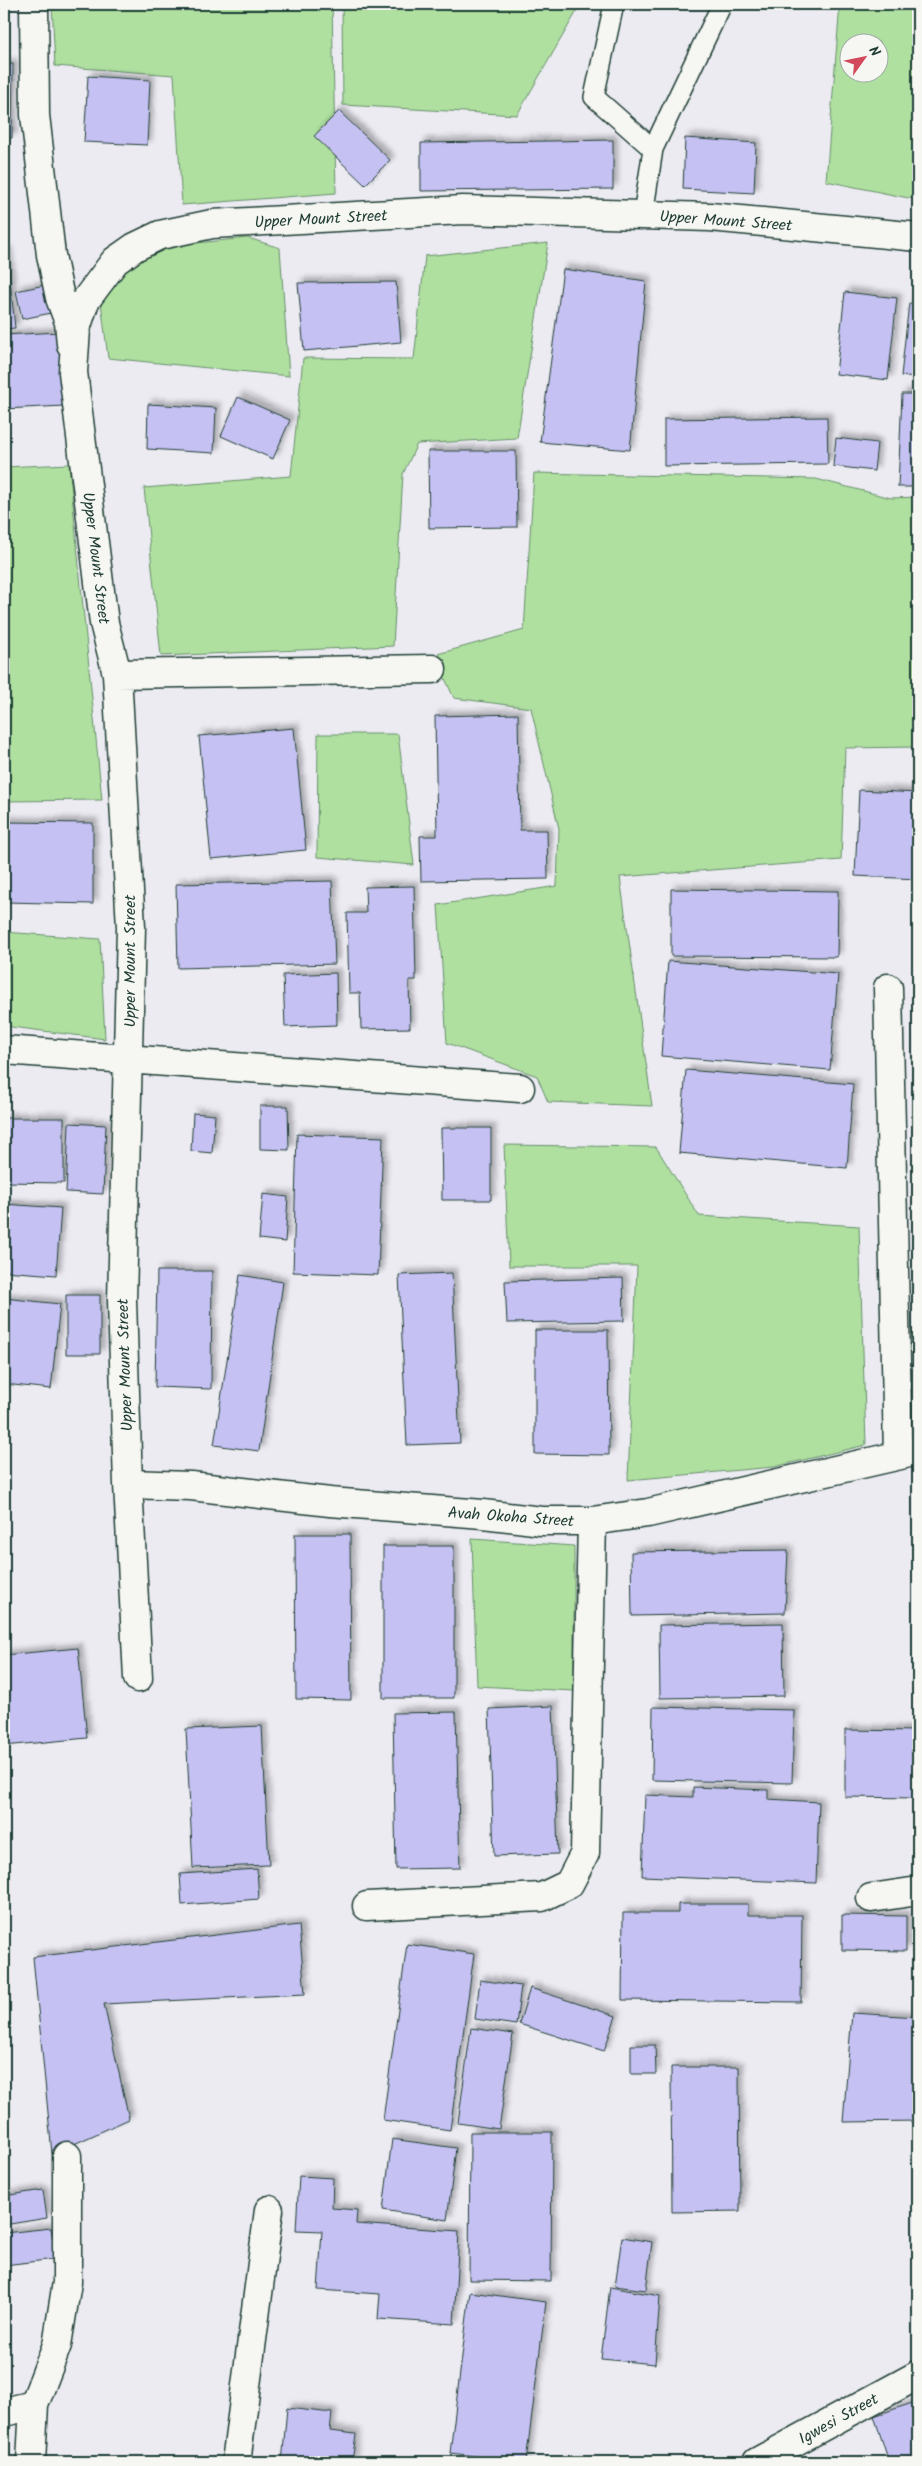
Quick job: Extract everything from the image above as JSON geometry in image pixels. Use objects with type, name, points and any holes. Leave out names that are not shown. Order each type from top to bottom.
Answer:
[{"type":"street","points":[[34,4],[35,115],[51,255],[60,298],[69,322],[73,372]]},
{"type":"street","name":"Upper Mount Street","points":[[138,1678],[128,1484],[122,1301],[131,927],[116,674],[104,623],[73,372],[76,329],[85,301],[115,261],[135,246],[160,235],[212,224],[463,210],[710,217],[918,237]]},
{"type":"street","points":[[116,674],[432,669]]},
{"type":"street","points":[[888,988],[908,1453]]},
{"type":"street","points":[[4,1050],[520,1088]]},
{"type":"street","name":"Avah Okoha Street","points":[[128,1484],[191,1486],[330,1502],[474,1513],[542,1521],[592,1521],[648,1513],[908,1453]]},
{"type":"street","points":[[367,1906],[542,1897],[569,1884],[585,1853],[592,1521]]},
{"type":"street","points":[[871,1898],[918,1890]]},
{"type":"street","points":[[31,2462],[34,2405],[57,2346],[67,2282],[67,2156]]},
{"type":"street","points":[[236,2462],[269,2210]]},
{"type":"street","name":"Igwesi Street","points":[[757,2462],[918,2374]]},
{"type":"street","points":[[4,2412],[34,2405]]},
{"type":"lane","points":[[614,4],[594,97],[653,149]]},
{"type":"lane","points":[[642,215],[653,149],[722,4]]},
{"type":"green space","points":[[52,4],[332,4],[336,193],[182,205],[174,75],[55,66]]},
{"type":"green space","points":[[342,4],[581,4],[517,115],[343,105]]},
{"type":"green space","points":[[840,4],[918,4],[918,200],[826,181]]},
{"type":"green space","points":[[248,238],[280,248],[289,376],[108,358],[101,302],[125,269],[146,257],[176,245]]},
{"type":"green space","points":[[548,243],[517,438],[417,444],[403,474],[393,646],[161,656],[144,488],[291,476],[303,358],[414,359],[425,256]]},
{"type":"green space","points":[[69,464],[102,800],[4,801],[4,467]]},
{"type":"green space","points":[[534,473],[816,479],[891,498],[918,497],[918,747],[845,748],[841,860],[620,877],[652,1106],[548,1102],[537,1076],[447,1043],[438,905],[557,886],[559,829],[531,708],[454,698],[434,655],[524,630]]},
{"type":"green space","points":[[318,734],[398,734],[414,865],[317,857]]},
{"type":"green space","points":[[4,932],[100,939],[105,1039],[4,1026]]},
{"type":"green space","points":[[504,1145],[656,1147],[699,1216],[859,1226],[866,1445],[774,1467],[628,1480],[637,1266],[509,1266]]},
{"type":"green space","points":[[472,1539],[574,1546],[574,1691],[477,1686]]},
{"type":"building","points":[[4,64],[13,64],[12,138],[4,138]]},
{"type":"building","points":[[88,76],[150,80],[147,145],[84,142]]},
{"type":"building","points":[[339,111],[390,160],[365,185],[314,136]]},
{"type":"building","points":[[685,138],[756,143],[754,193],[683,189]]},
{"type":"building","points":[[613,140],[613,189],[421,191],[421,143]]},
{"type":"building","points":[[4,251],[7,251],[15,328],[4,329]]},
{"type":"building","points":[[563,269],[646,281],[630,450],[540,442]]},
{"type":"building","points":[[396,282],[401,342],[304,351],[298,283]]},
{"type":"building","points":[[45,285],[51,313],[22,319],[16,291]]},
{"type":"building","points":[[845,292],[897,298],[888,380],[836,374]]},
{"type":"building","points":[[909,303],[918,305],[918,378],[901,376]]},
{"type":"building","points":[[59,332],[64,406],[4,409],[4,335]]},
{"type":"building","points":[[902,394],[918,394],[918,487],[898,487]]},
{"type":"building","points":[[238,397],[290,420],[273,459],[221,436]]},
{"type":"building","points":[[148,404],[216,408],[214,453],[147,449]]},
{"type":"building","points":[[827,417],[828,464],[664,466],[664,419]]},
{"type":"building","points":[[836,438],[877,443],[874,471],[833,466]]},
{"type":"building","points":[[428,451],[516,451],[517,527],[429,528]]},
{"type":"building","points":[[518,714],[520,830],[547,830],[548,879],[421,881],[420,836],[437,836],[435,716]]},
{"type":"building","points":[[294,728],[306,850],[211,859],[199,736]]},
{"type":"building","points":[[859,790],[918,793],[918,879],[855,876]]},
{"type":"building","points":[[4,822],[93,823],[93,904],[4,902]]},
{"type":"building","points":[[332,881],[335,964],[178,968],[176,884]]},
{"type":"building","points":[[414,886],[416,980],[409,980],[410,1028],[361,1029],[360,993],[349,993],[347,913],[366,913],[365,887]]},
{"type":"building","points":[[671,889],[838,891],[837,957],[671,956]]},
{"type":"building","points":[[668,961],[838,974],[830,1070],[661,1056]]},
{"type":"building","points":[[336,973],[337,1025],[285,1027],[283,975]]},
{"type":"building","points":[[686,1070],[853,1084],[847,1168],[679,1153]]},
{"type":"building","points":[[260,1106],[288,1106],[289,1150],[260,1149]]},
{"type":"building","points":[[193,1113],[215,1115],[212,1153],[191,1151]]},
{"type":"building","points":[[4,1118],[64,1118],[64,1183],[4,1182]]},
{"type":"building","points":[[69,1123],[106,1125],[103,1194],[66,1192]]},
{"type":"building","points":[[441,1128],[491,1128],[491,1200],[442,1200]]},
{"type":"building","points":[[297,1134],[383,1137],[378,1275],[293,1272]]},
{"type":"building","points":[[263,1194],[288,1197],[285,1242],[259,1239]]},
{"type":"building","points":[[4,1204],[61,1208],[56,1275],[4,1271]]},
{"type":"building","points":[[157,1271],[212,1271],[211,1389],[155,1387]]},
{"type":"building","points":[[452,1273],[460,1443],[407,1445],[399,1275]]},
{"type":"building","points":[[240,1275],[283,1282],[259,1451],[214,1445]]},
{"type":"building","points":[[623,1278],[624,1321],[507,1323],[505,1281]]},
{"type":"building","points":[[66,1295],[100,1295],[100,1354],[66,1354]]},
{"type":"building","points":[[4,1298],[60,1304],[51,1389],[4,1384]]},
{"type":"building","points":[[535,1330],[608,1330],[609,1455],[535,1454]]},
{"type":"building","points":[[295,1534],[350,1534],[351,1700],[296,1699]]},
{"type":"building","points":[[383,1546],[454,1546],[454,1698],[383,1698]]},
{"type":"building","points":[[788,1550],[785,1613],[632,1616],[631,1552]]},
{"type":"building","points":[[783,1623],[784,1696],[660,1698],[659,1625]]},
{"type":"building","points":[[78,1648],[87,1738],[4,1746],[4,1655]]},
{"type":"building","points":[[553,1706],[558,1854],[494,1856],[489,1709]]},
{"type":"building","points":[[653,1707],[794,1710],[792,1783],[652,1780]]},
{"type":"building","points":[[456,1712],[460,1868],[396,1869],[393,1713]]},
{"type":"building","points":[[262,1726],[269,1865],[193,1868],[186,1729]]},
{"type":"building","points":[[845,1730],[918,1731],[918,1798],[845,1797]]},
{"type":"building","points":[[693,1787],[768,1790],[768,1799],[819,1802],[816,1883],[642,1876],[645,1795],[693,1797]]},
{"type":"building","points":[[257,1869],[259,1899],[182,1905],[180,1874]]},
{"type":"building","points":[[678,1904],[748,1904],[748,1915],[802,1915],[801,2002],[622,2000],[623,1913],[678,1913]]},
{"type":"building","points":[[842,1915],[906,1916],[906,1951],[842,1950]]},
{"type":"building","points":[[299,1925],[305,1994],[104,2004],[129,2119],[52,2154],[33,1957]]},
{"type":"building","points":[[407,1944],[474,1954],[450,2130],[383,2120]]},
{"type":"building","points":[[480,1980],[521,1986],[516,2025],[475,2019]]},
{"type":"building","points":[[530,1988],[616,2016],[604,2051],[519,2024]]},
{"type":"building","points":[[852,2013],[918,2017],[918,2121],[843,2122]]},
{"type":"building","points":[[471,2028],[513,2034],[499,2129],[458,2123]]},
{"type":"building","points":[[631,2045],[655,2045],[656,2074],[631,2074]]},
{"type":"building","points":[[671,2067],[739,2067],[740,2211],[672,2212]]},
{"type":"building","points":[[470,2132],[552,2132],[551,2281],[469,2280]]},
{"type":"building","points":[[392,2139],[456,2148],[447,2220],[383,2210]]},
{"type":"building","points":[[299,2176],[333,2178],[332,2208],[357,2210],[356,2224],[459,2231],[454,2324],[378,2319],[380,2294],[318,2290],[322,2231],[296,2230]]},
{"type":"building","points":[[43,2190],[47,2218],[4,2225],[4,2196]]},
{"type":"building","points":[[51,2228],[55,2259],[4,2265],[4,2233]]},
{"type":"building","points":[[622,2237],[652,2242],[646,2290],[615,2286]]},
{"type":"building","points":[[610,2287],[660,2296],[655,2364],[601,2359]]},
{"type":"building","points":[[470,2292],[546,2302],[526,2462],[450,2453]]},
{"type":"building","points":[[918,2401],[918,2462],[889,2462],[874,2416]]},
{"type":"building","points":[[287,2408],[332,2413],[330,2431],[356,2434],[352,2462],[282,2462]]}]
